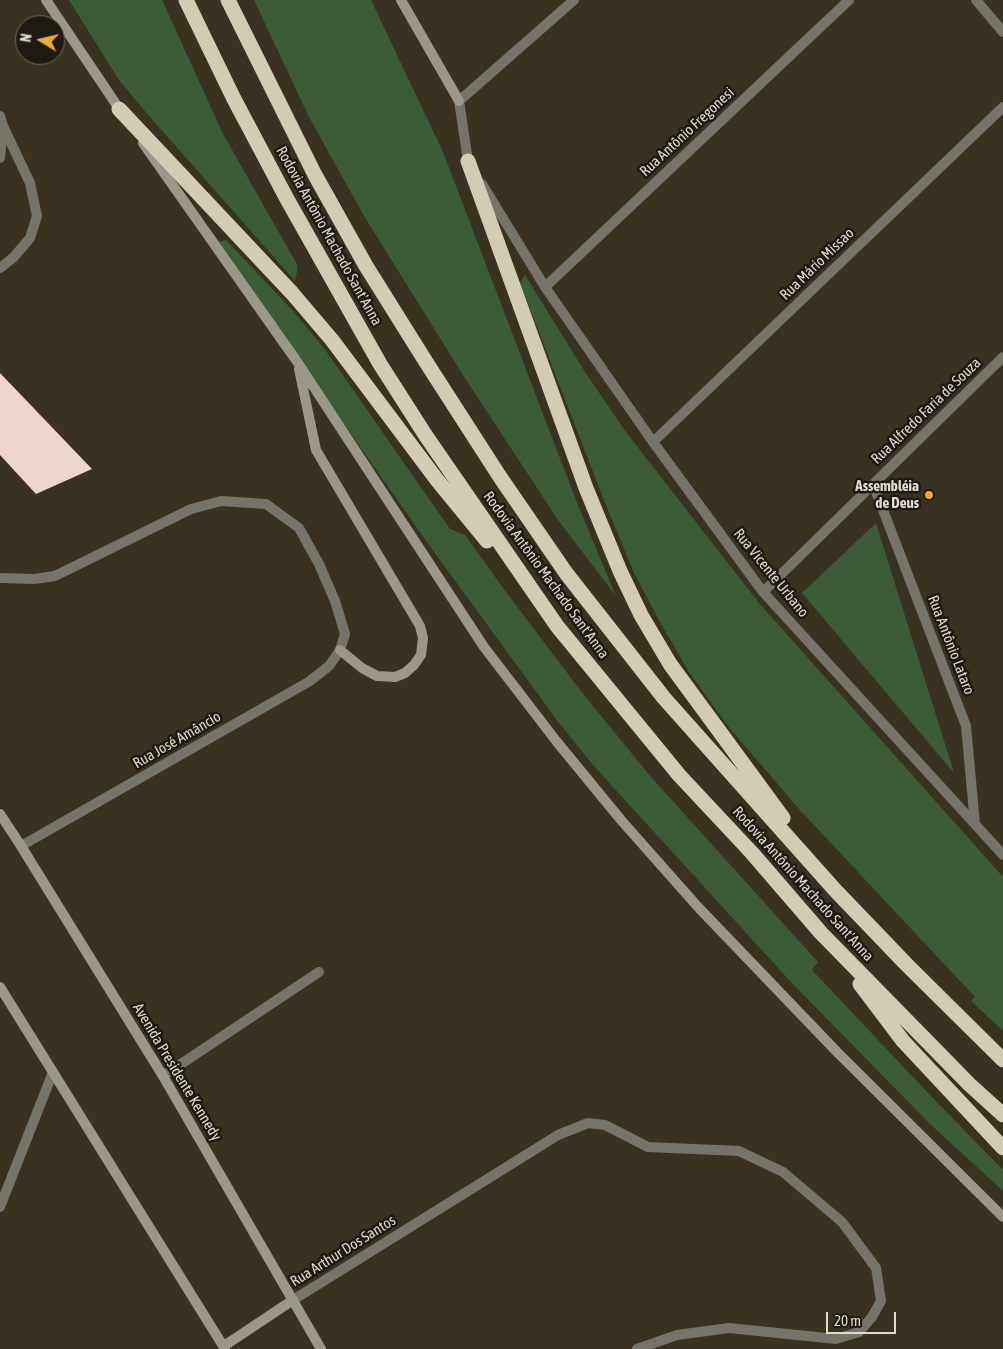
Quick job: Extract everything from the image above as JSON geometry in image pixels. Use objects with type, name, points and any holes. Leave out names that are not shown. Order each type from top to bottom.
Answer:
[{"type":"highway","name":"Rodovia Antônio Machado Sant'Anna","points":[[186,0],[234,99],[287,200],[380,364],[426,436],[557,626],[679,774],[752,853],[821,933],[969,1084],[1003,1115]]},
{"type":"highway","name":"Rodovia Antônio Machado Sant'Anna","points":[[228,0],[314,175],[366,266],[426,362],[566,573],[664,698],[835,890],[907,965],[1003,1060]]},
{"type":"highway","points":[[119,109],[292,293],[332,340],[437,480],[557,626]]},
{"type":"highway","points":[[468,161],[586,488],[620,571],[641,614],[670,664],[835,890]]},
{"type":"highway","points":[[821,933],[904,1041],[1003,1148]]},
{"type":"main road","points":[[46,0],[119,109],[298,363],[484,647],[557,742],[621,820],[698,907],[837,1052],[1003,1217]]},
{"type":"main road","points":[[401,0],[459,101]]},
{"type":"main road","points":[[298,363],[316,450],[420,626],[423,638],[421,655],[414,665],[405,673],[394,677],[377,676],[362,668],[340,650]]},
{"type":"main road","name":"Avenida Presidente Kennedy","points":[[0,814],[163,1076],[321,1349]]},
{"type":"main road","points":[[0,987],[224,1348],[293,1300]]},
{"type":"street","points":[[468,161],[459,101],[574,0]]},
{"type":"street","name":"Rua Antônio Fregonesi","points":[[545,286],[849,0]]},
{"type":"street","points":[[976,0],[1003,32]]},
{"type":"street","name":"Rua Mário Missao","points":[[653,442],[1003,107]]},
{"type":"street","points":[[0,158],[1,121]]},
{"type":"street","points":[[0,268],[14,258],[30,238],[37,216],[30,182],[1,121]]},
{"type":"street","name":"Rua Vicente Urbano","points":[[468,161],[545,286],[653,442],[763,592],[1003,855]]},
{"type":"street","name":"Rua Alfredo Faria de Souza","points":[[763,592],[1003,357]]},
{"type":"street","name":"Rua Antônio Lataro","points":[[873,484],[966,726],[974,824]]},
{"type":"street","points":[[0,578],[34,579],[55,576],[191,509],[221,501],[266,504],[299,528],[319,564],[335,601],[345,634],[340,650]]},
{"type":"street","name":"Rua José Amâncio","points":[[21,846],[310,681],[329,666],[340,650]]},
{"type":"street","points":[[163,1076],[319,972]]},
{"type":"street","points":[[0,1207],[54,1072]]},
{"type":"street","name":"Rua Arthur Dos Santos","points":[[293,1300],[558,1135],[588,1123],[605,1126],[648,1147],[739,1151],[783,1172],[842,1222],[876,1268],[881,1301],[872,1317],[858,1332],[836,1339],[729,1328],[677,1335],[637,1349]]},
{"type":"green space","points":[[69,0],[162,0],[223,134],[298,266],[295,281],[119,80]]},
{"type":"green space","points":[[254,0],[371,0],[443,152],[577,503],[616,596],[558,520],[463,375],[364,216],[309,117]]},
{"type":"green space","points":[[226,240],[295,313],[326,351],[450,529],[465,535],[584,695],[651,777],[818,962],[812,970],[1003,1170],[1003,1191],[928,1122],[790,981],[593,765],[559,723],[429,545],[309,374],[219,242]]},
{"type":"green space","points":[[525,275],[585,372],[626,432],[759,603],[1003,877],[1003,1031],[971,1001],[975,997],[799,809],[727,725],[689,672],[634,573],[605,503],[520,283]]},
{"type":"green space","points":[[876,523],[954,773],[802,593]]},
{"type":"building","points":[[0,373],[92,469],[36,494],[0,455]]},
{"type":"place","name":"Assembléia de Deus","points":[[929,495]]}]
